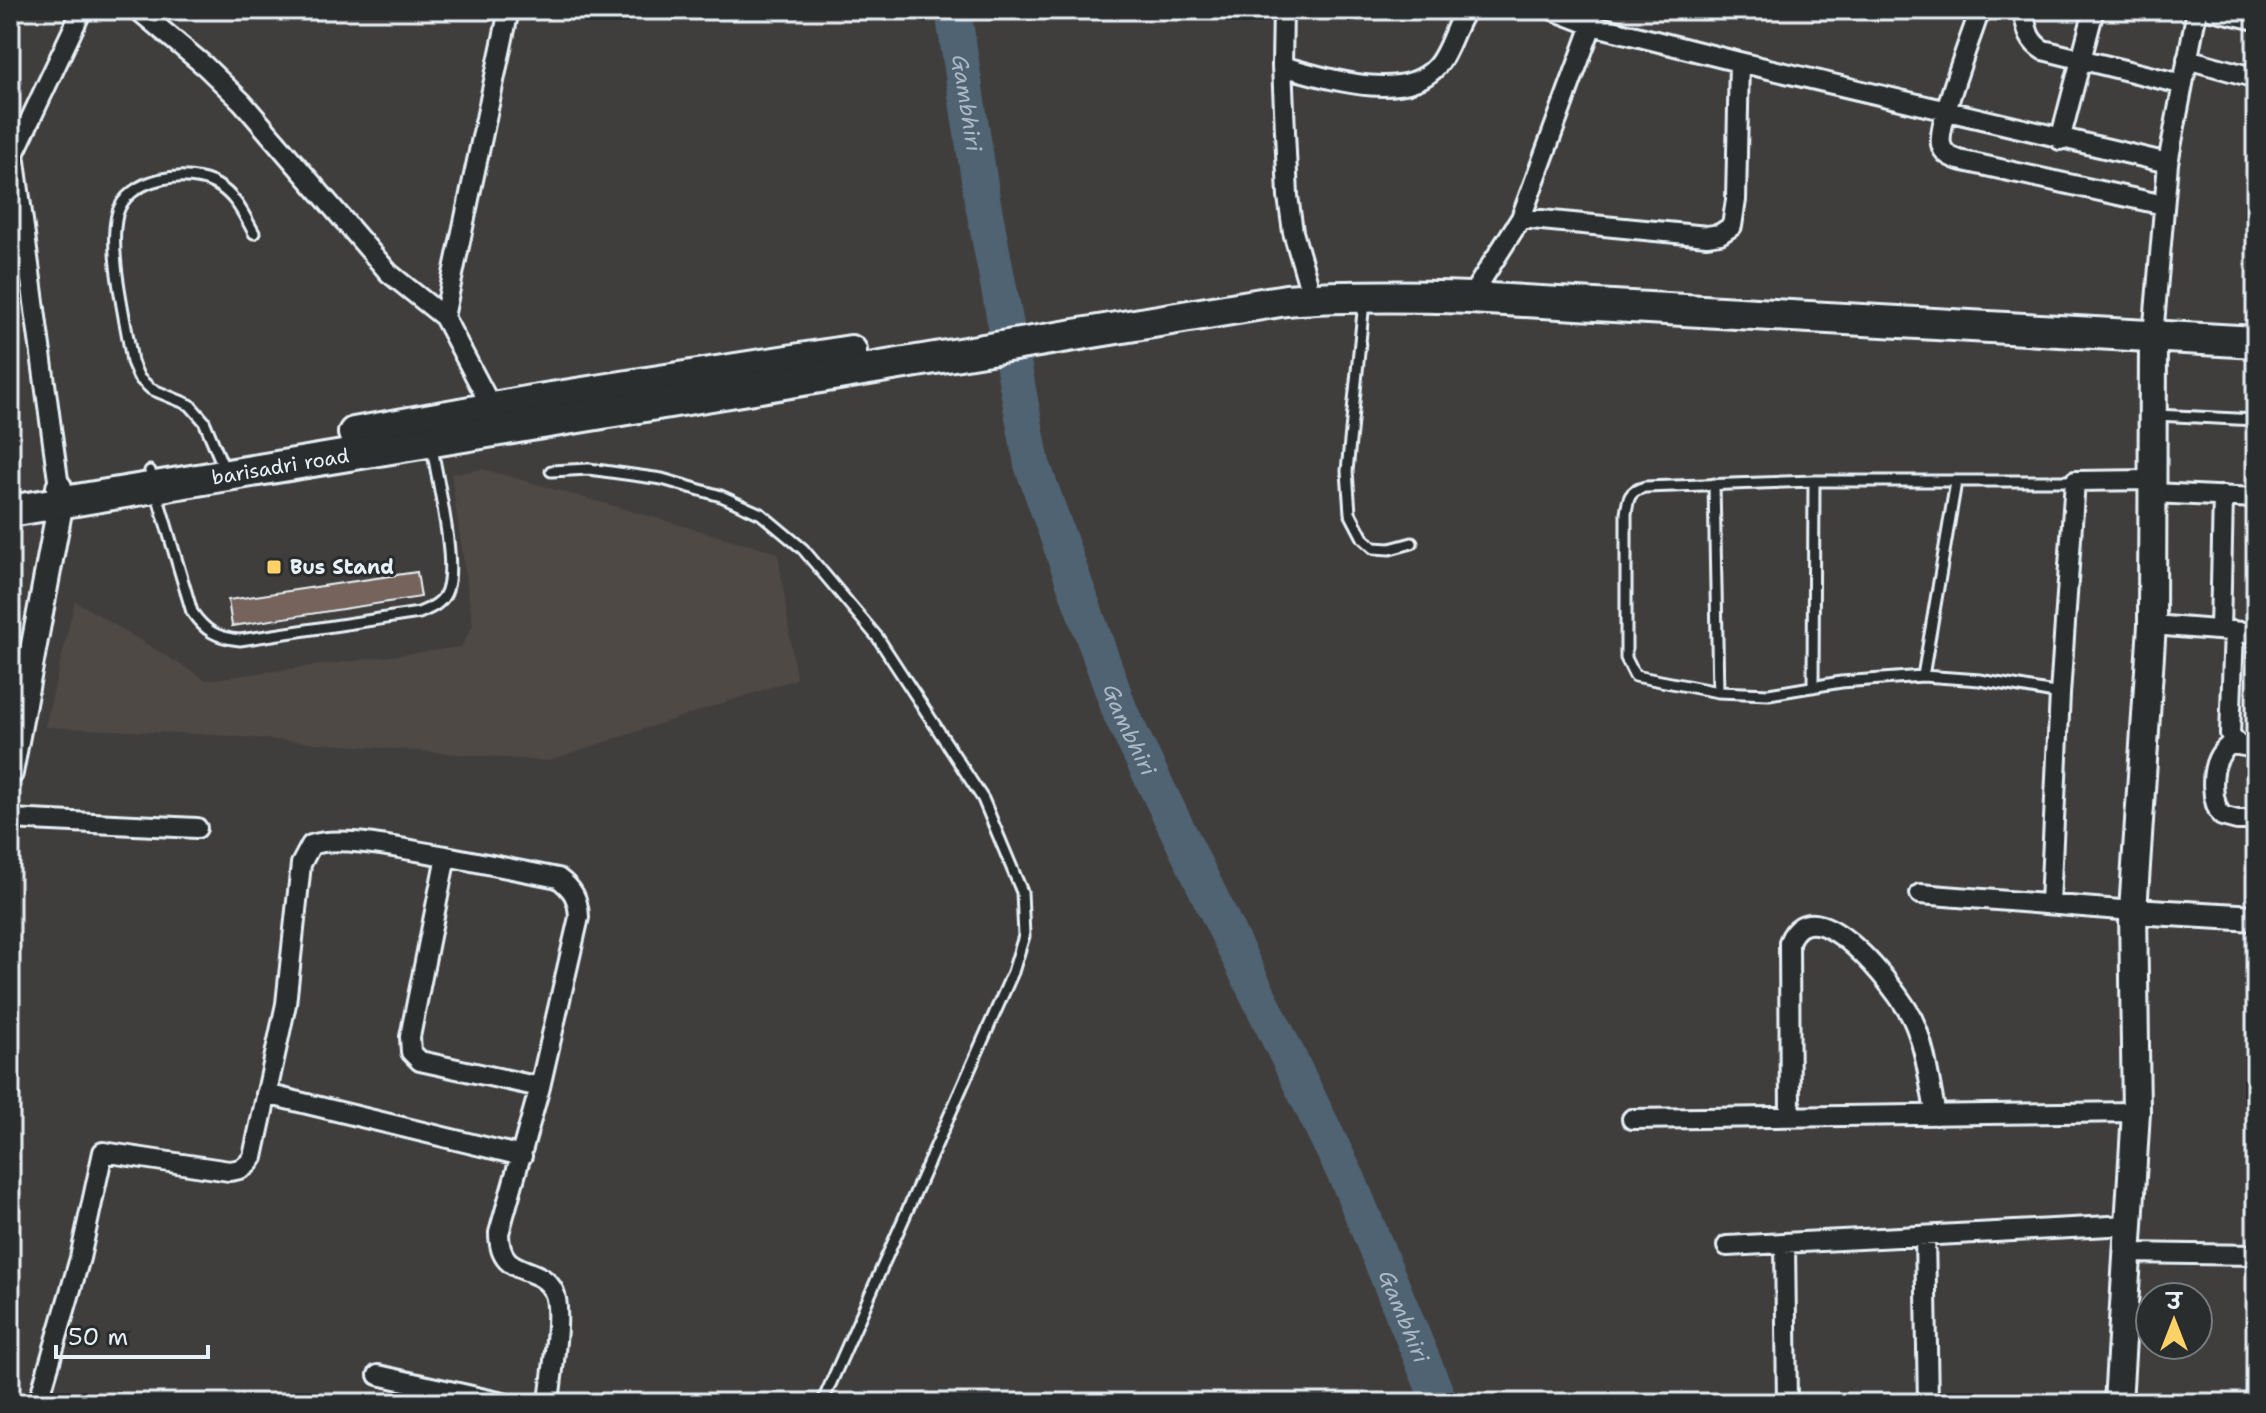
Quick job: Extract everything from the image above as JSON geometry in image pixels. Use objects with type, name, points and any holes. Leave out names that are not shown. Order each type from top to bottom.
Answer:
[{"type":"main road","points":[[541,412],[1307,280],[1363,282],[1374,295]]},
{"type":"main road","points":[[541,412],[1286,300],[1374,295],[2256,342]]},
{"type":"main road","points":[[2118,1403],[2136,1112],[2133,911],[2152,625],[2153,336]]},
{"type":"main road","name":"barisadri road","points":[[429,431],[492,408],[541,412]]},
{"type":"main road","name":"barisadri road","points":[[10,495],[60,494],[541,412]]},
{"type":"main road","name":"barisadri road","points":[[10,511],[60,494]]},
{"type":"street","points":[[10,773],[60,494],[12,146],[82,10]]},
{"type":"street","points":[[138,10],[205,66],[242,102],[389,273],[444,317],[492,408]]},
{"type":"street","points":[[444,317],[509,10]]},
{"type":"street","points":[[1283,10],[1282,66],[1288,196],[1293,232],[1307,280]]},
{"type":"street","points":[[1282,66],[1335,80],[1388,87],[1405,84],[1437,66],[1466,10]]},
{"type":"street","points":[[1553,10],[1592,25],[1739,62],[2168,163]]},
{"type":"street","points":[[1980,10],[1946,111],[1941,139],[1942,148],[1948,155],[2164,205]]},
{"type":"street","points":[[2023,10],[2027,35],[2043,50],[2181,84]]},
{"type":"street","points":[[2060,140],[2094,10]]},
{"type":"street","points":[[2153,336],[2168,163],[2197,10]]},
{"type":"street","points":[[2212,10],[2256,20]]},
{"type":"street","points":[[1470,298],[1521,218],[1592,25]]},
{"type":"street","points":[[2187,59],[2256,78]]},
{"type":"street","points":[[1521,218],[1707,236],[1720,234],[1732,226],[1735,214],[1739,62]]},
{"type":"street","points":[[2050,903],[2075,481],[2256,498]]},
{"type":"street","points":[[2223,496],[2230,734],[2238,745],[2256,748]]},
{"type":"street","points":[[2152,625],[2256,633]]},
{"type":"street","points":[[2234,741],[2220,753],[2217,761],[2214,800],[2222,816],[2256,820]]},
{"type":"street","points":[[10,819],[197,828]]},
{"type":"street","points":[[38,1403],[80,1258],[103,1152],[239,1170],[248,1165],[253,1157],[286,1004],[301,864],[311,845],[324,840],[446,856],[558,878],[570,887],[578,902],[579,917],[540,1087],[499,1233],[504,1258],[516,1268],[548,1283],[555,1294],[557,1310],[549,1403]]},
{"type":"street","points":[[446,856],[410,1037],[411,1052],[420,1061],[540,1087]]},
{"type":"street","points":[[1920,894],[2256,918]]},
{"type":"street","points":[[1790,1117],[1789,942],[1793,931],[1806,923],[1819,923],[1845,938],[1899,998],[1912,1018],[1921,1042],[1936,1115]]},
{"type":"street","points":[[266,1094],[522,1156]]},
{"type":"street","points":[[1632,1119],[2136,1112]]},
{"type":"street","points":[[1727,1246],[2129,1225]]},
{"type":"street","points":[[1925,1236],[1928,1403]]},
{"type":"street","points":[[1785,1244],[1787,1403]]},
{"type":"street","points":[[2128,1253],[2256,1255]]},
{"type":"street","points":[[378,1375],[503,1403]]},
{"type":"lane","points":[[223,466],[204,421],[190,405],[151,389],[139,378],[132,362],[116,255],[117,217],[124,201],[139,188],[177,175],[189,176],[203,178],[234,198],[254,233]]},
{"type":"lane","points":[[1374,295],[1347,471],[1350,513],[1363,538],[1374,548],[1390,549],[1412,543]]},
{"type":"lane","points":[[2153,415],[2256,420]]},
{"type":"lane","points":[[152,478],[192,612],[202,628],[220,638],[240,640],[419,613],[436,606],[447,592],[450,569],[429,431]]},
{"type":"lane","points":[[551,471],[589,469],[662,479],[721,496],[761,514],[803,549],[878,638],[983,799],[1022,892],[1024,936],[1013,972],[822,1403]]},
{"type":"lane","points":[[2060,694],[1980,680],[1923,676],[1841,682],[1769,694],[1718,692],[1635,676],[1626,658],[1626,514],[1629,495],[1645,487],[1814,481],[2075,481]]},
{"type":"lane","points":[[1813,687],[1814,481]]},
{"type":"lane","points":[[1923,676],[1956,482]]},
{"type":"lane","points":[[1714,484],[1718,692]]},
{"type":"shaded area","points":[[483,469],[778,553],[796,679],[547,761],[217,735],[45,727],[75,601],[206,680],[461,647],[473,625],[451,474]]},
{"type":"building","points":[[417,572],[421,597],[232,626],[228,600]]},
{"type":"waterway","name":"Gambhiri","points":[[953,10],[982,198],[1032,464],[1121,714],[1349,1182],[1440,1403]]},
{"type":"place","name":"Bus Stand","points":[[274,567]]}]
